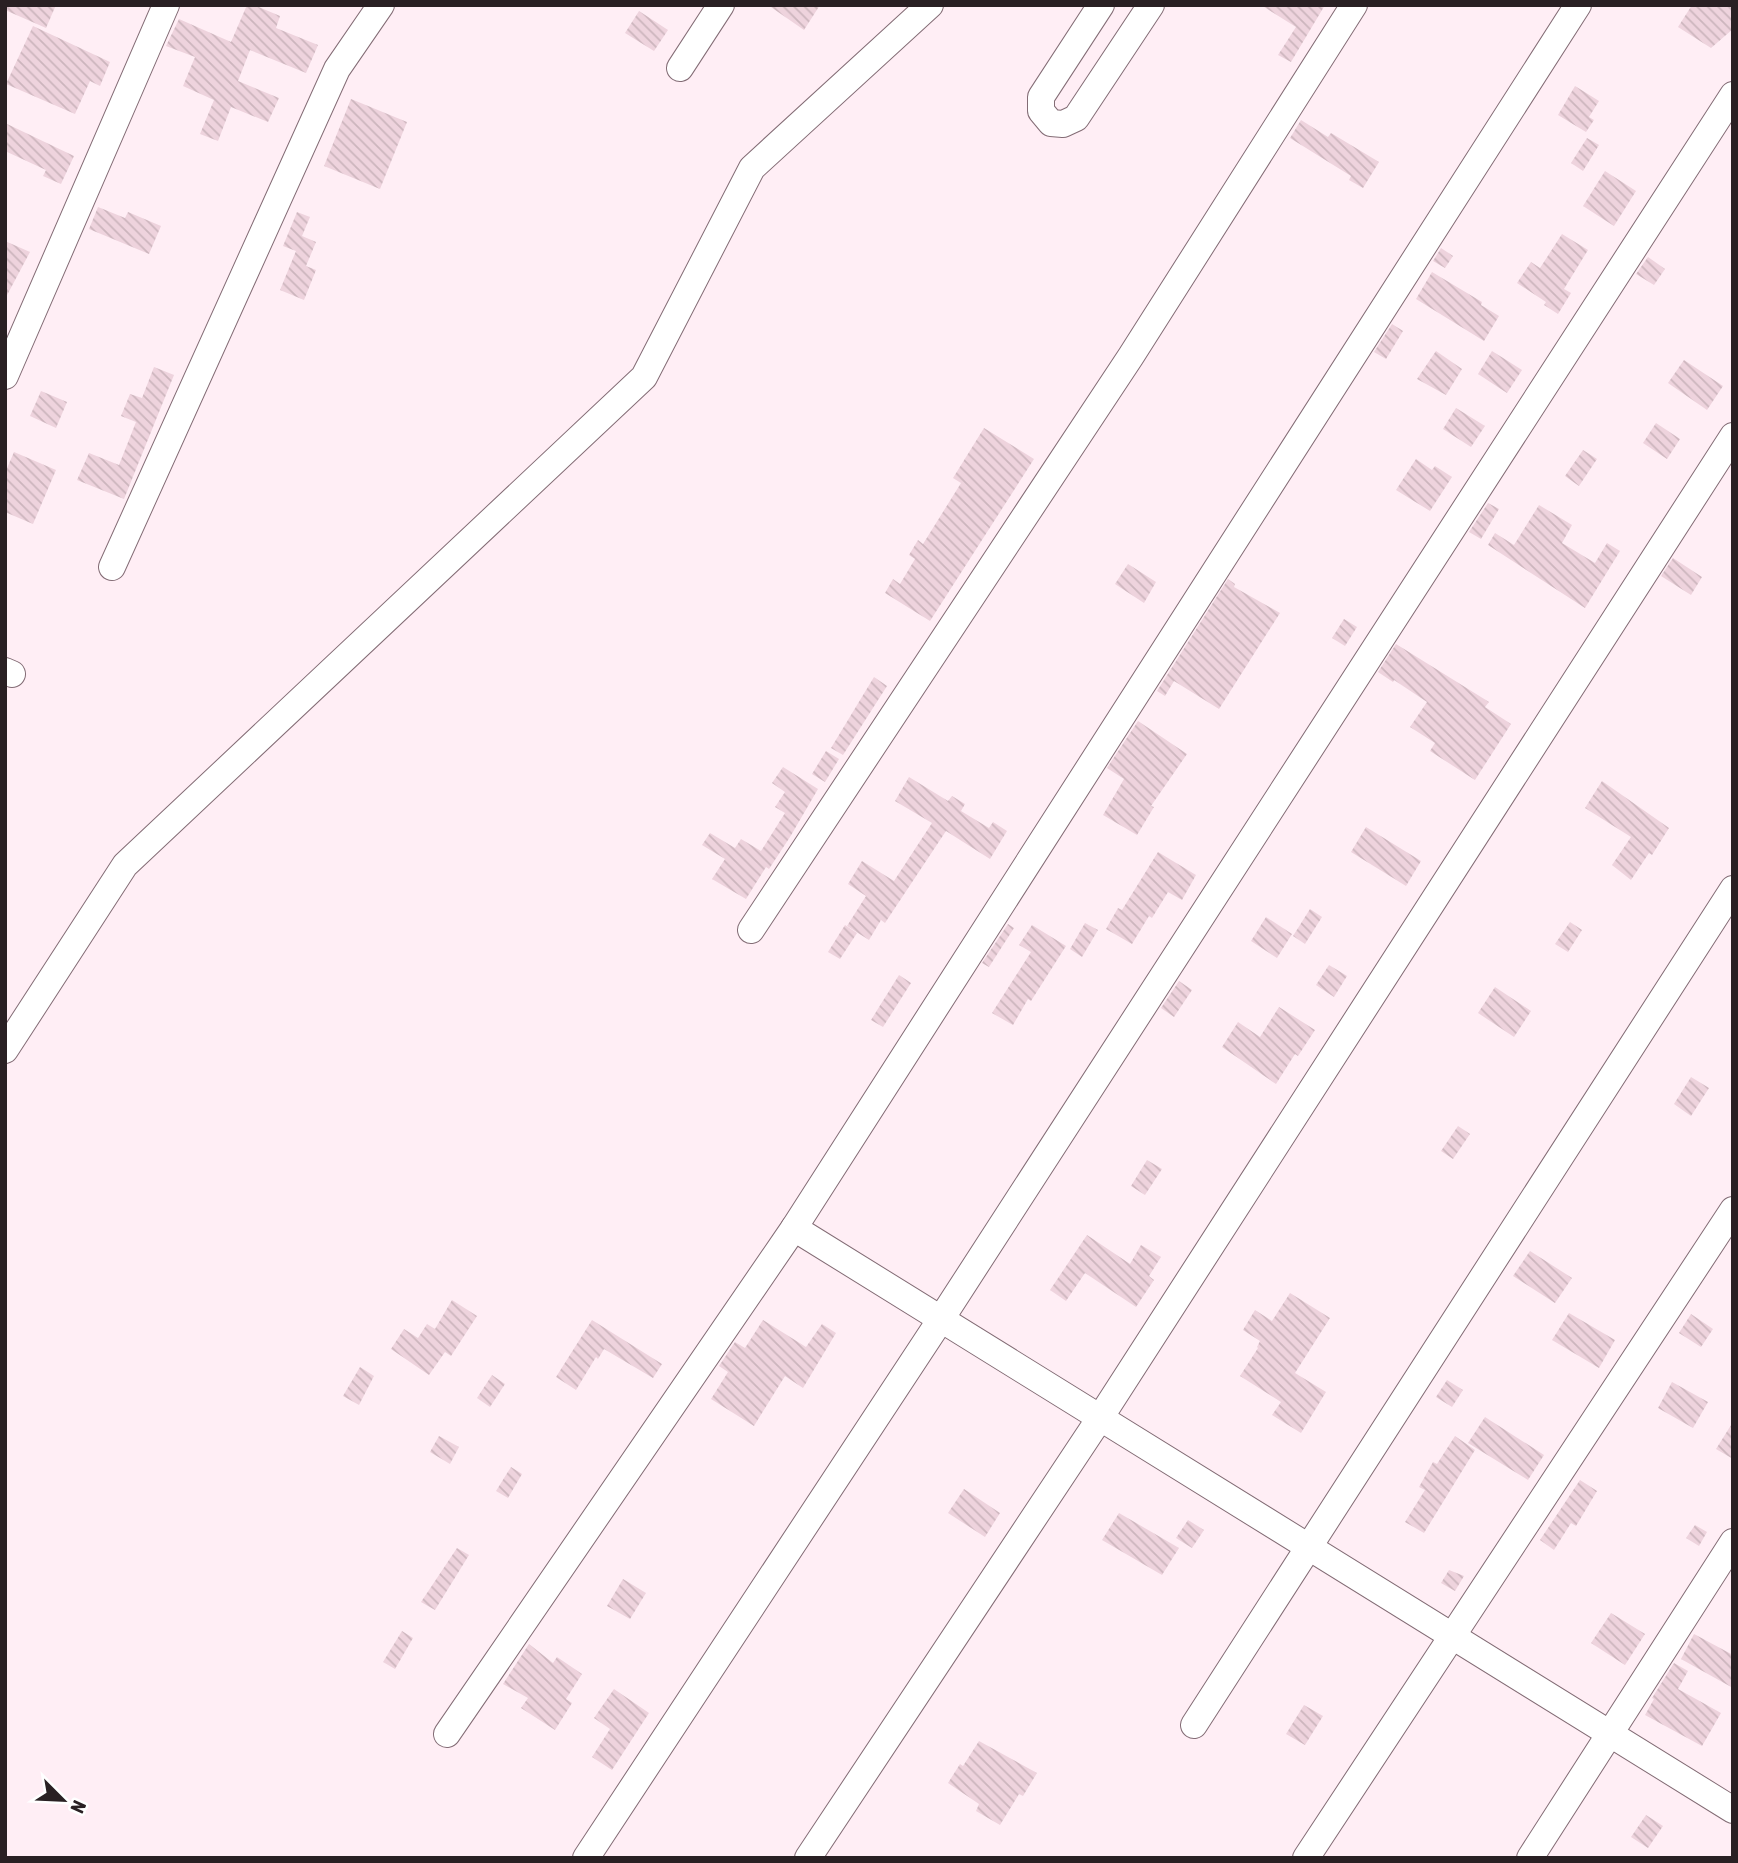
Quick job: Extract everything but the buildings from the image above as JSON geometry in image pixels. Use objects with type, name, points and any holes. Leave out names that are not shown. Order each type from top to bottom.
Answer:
[{"type":"street","points":[[5,376],[166,5]]},
{"type":"street","points":[[112,567],[337,69],[381,5]]},
{"type":"street","points":[[680,68],[721,5]]},
{"type":"street","points":[[5,1050],[125,865],[644,377],[752,168],[930,5]]},
{"type":"street","points":[[1101,5],[1041,97],[1041,111],[1051,123],[1063,124],[1076,118],[1151,5]]},
{"type":"street","points":[[751,930],[1131,356],[1354,5]]},
{"type":"street","points":[[447,1734],[794,1228],[1578,5]]},
{"type":"street","points":[[586,1858],[941,1319],[1733,96]]},
{"type":"street","points":[[808,1858],[1100,1418],[1730,445]]},
{"type":"street","points":[[1194,1725],[1733,889]]},
{"type":"street","points":[[1306,1858],[1733,1210]]},
{"type":"street","points":[[794,1228],[1733,1810]]},
{"type":"street","points":[[1530,1858],[1733,1542]]}]
